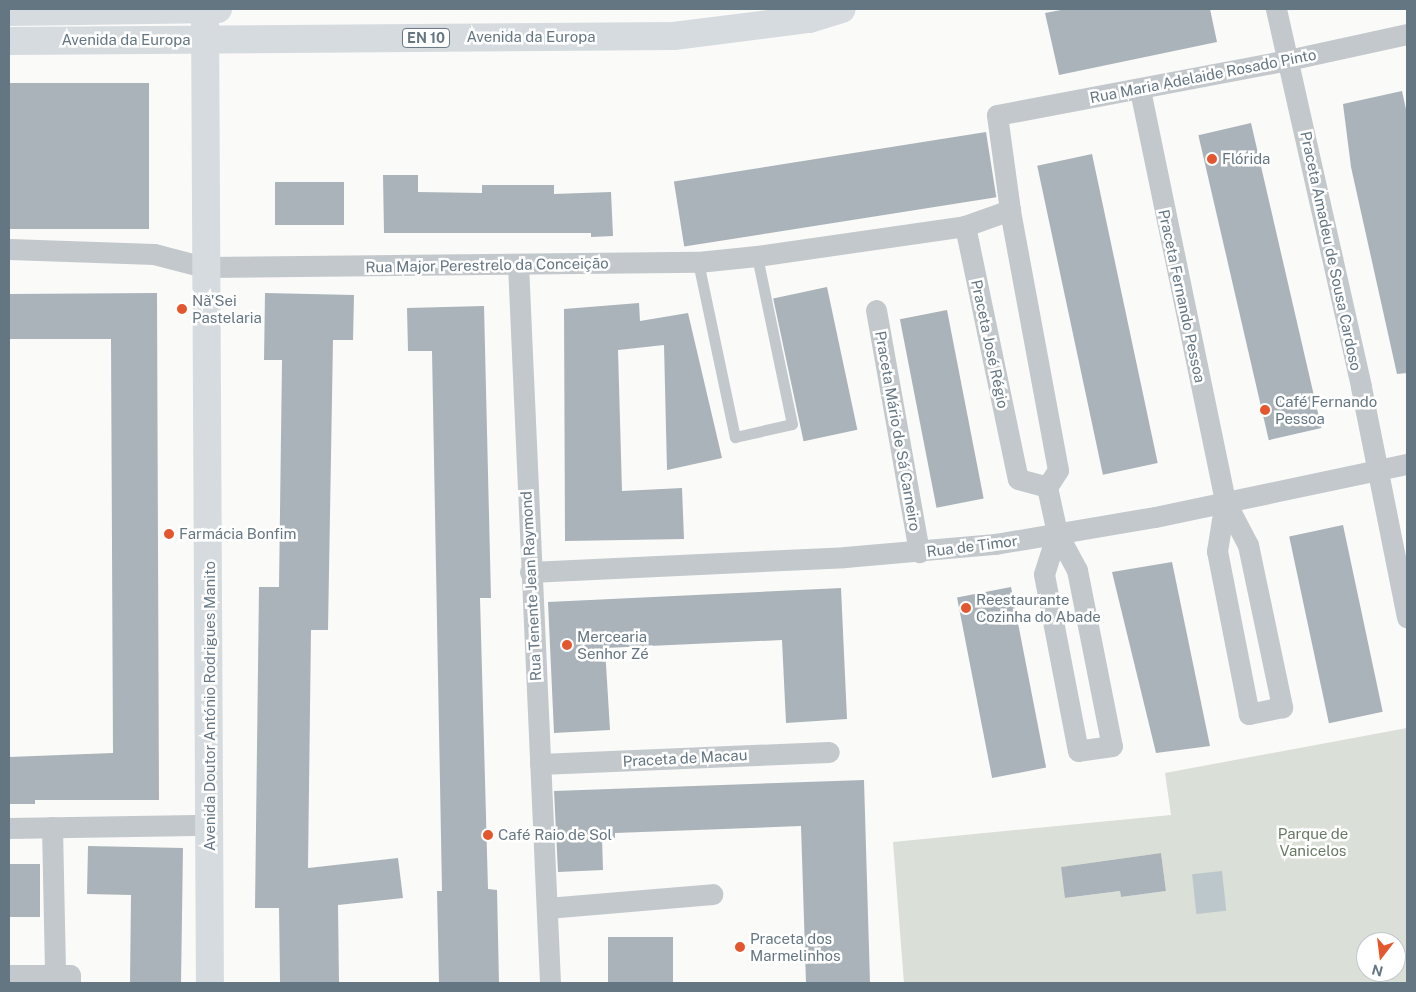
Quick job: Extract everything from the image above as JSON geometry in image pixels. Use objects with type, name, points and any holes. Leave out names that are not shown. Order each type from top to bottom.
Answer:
[{"type":"main road","name":"Avenida Doutor António Rodrigues Manito","points":[[205,9],[204,267],[210,983]]},
{"type":"main road","name":"Avenida da Europa","points":[[9,12],[218,9]]},
{"type":"main road","name":"Avenida da Europa","points":[[9,41],[674,36],[809,19],[842,9]]},
{"type":"street","name":"Praceta Amadeu de Sousa Cardoso","points":[[1276,9],[1378,470],[1407,618]]},
{"type":"street","name":"Rua Maria Adelaide Rosado Pinto","points":[[1010,210],[997,115],[1140,90],[1407,34]]},
{"type":"street","name":"Praceta Fernando Pessoa","points":[[1140,90],[1225,502]]},
{"type":"street","points":[[965,226],[1010,210],[1058,470],[1047,487],[1057,533],[1077,570],[1112,746],[1078,751],[1044,574],[1057,533]]},
{"type":"street","name":"Rua Major Perestrelo da Conceição","points":[[9,249],[154,254],[204,267],[698,262],[757,256],[965,226]]},
{"type":"street","name":"Praceta José Régio","points":[[965,226],[1018,478],[1047,487]]},
{"type":"street","name":"Rua Tenente Jean Raymond","points":[[518,264],[530,572],[550,983]]},
{"type":"street","name":"Praceta Mário de Sá Carneiro","points":[[876,310],[919,552]]},
{"type":"street","name":"Rua de Timor","points":[[530,572],[919,552],[995,544],[1225,502],[1407,464]]},
{"type":"street","points":[[1225,502],[1248,545],[1282,707],[1249,714],[1217,551],[1225,502]]},
{"type":"street","name":"Praceta de Macau","points":[[540,764],[830,752]]},
{"type":"street","points":[[9,828],[210,825]]},
{"type":"street","points":[[9,975],[62,979],[52,827]]},
{"type":"street","points":[[547,908],[712,894]]},
{"type":"lane","points":[[698,262],[735,437],[792,424],[757,256]]},
{"type":"green space","name":"Parque de Vanicelos","points":[[1407,728],[1407,983],[904,983],[893,842],[1171,815],[1165,773]],"holes":[[[1161,853],[1166,891],[1121,897],[1120,891],[1066,898],[1061,867]]]},
{"type":"shaded area","points":[[1222,871],[1226,911],[1196,914],[1192,874]]},
{"type":"building","points":[[1066,9],[1210,9],[1217,42],[1059,75],[1045,13]]},
{"type":"building","points":[[9,83],[149,83],[149,229],[9,229]]},
{"type":"building","points":[[1402,91],[1407,114],[1407,373],[1397,374],[1351,167],[1343,104]]},
{"type":"building","points":[[1251,123],[1321,428],[1269,440],[1198,135]]},
{"type":"building","points":[[986,132],[996,197],[684,247],[674,181]]},
{"type":"building","points":[[1092,154],[1158,463],[1103,475],[1037,166]]},
{"type":"building","points":[[383,175],[418,175],[418,192],[482,193],[482,185],[554,185],[554,194],[611,192],[613,236],[591,237],[591,233],[384,233]]},
{"type":"building","points":[[275,182],[344,182],[344,225],[275,225]]},
{"type":"building","points":[[827,287],[857,430],[804,441],[773,298]]},
{"type":"building","points":[[157,293],[159,800],[35,800],[35,804],[9,804],[9,757],[113,753],[111,339],[9,339],[9,294]]},
{"type":"building","points":[[265,293],[354,295],[353,340],[333,340],[328,630],[311,630],[308,868],[398,858],[403,898],[338,905],[339,983],[280,983],[279,908],[255,908],[259,587],[279,587],[282,360],[264,360]]},
{"type":"building","points":[[639,303],[640,321],[688,313],[722,458],[667,470],[664,345],[618,350],[622,491],[682,488],[684,539],[565,541],[564,309]]},
{"type":"building","points":[[484,306],[491,598],[480,598],[488,889],[497,890],[499,983],[439,983],[437,891],[442,891],[432,351],[408,351],[407,308]]},
{"type":"building","points":[[947,310],[984,498],[937,508],[900,319]]},
{"type":"building","points":[[1343,525],[1383,712],[1329,723],[1289,536]]},
{"type":"building","points":[[1172,562],[1210,746],[1156,753],[1112,572]]},
{"type":"building","points":[[1011,587],[1046,768],[992,778],[957,597]]},
{"type":"building","points":[[841,588],[847,719],[786,723],[782,640],[605,648],[610,730],[554,733],[548,602]]},
{"type":"building","points":[[864,780],[870,983],[806,983],[801,826],[615,833],[615,838],[602,838],[603,870],[558,872],[554,791]]},
{"type":"building","points":[[88,846],[183,848],[181,983],[130,983],[131,895],[87,894]]},
{"type":"building","points":[[1161,853],[1166,891],[1121,897],[1120,891],[1065,898],[1061,867]]},
{"type":"building","points":[[9,864],[40,864],[40,917],[9,917]]},
{"type":"building","points":[[608,937],[673,937],[673,983],[608,983]]},
{"type":"place","name":"Flórida","points":[[1212,159]]},
{"type":"place","name":"Nã'Sei Pastelaria","points":[[182,309]]},
{"type":"place","name":"Café Fernando Pessoa","points":[[1265,410]]},
{"type":"place","name":"Farmácia Bonfim","points":[[169,534]]},
{"type":"place","name":"Reestaurante Cozinha do Abade","points":[[966,608]]},
{"type":"place","name":"Mercearia Senhor Zé","points":[[567,645]]},
{"type":"place","name":"Café Raio de Sol","points":[[488,835]]},
{"type":"place","name":"Praceta dos Marmelinhos","points":[[740,947]]}]
